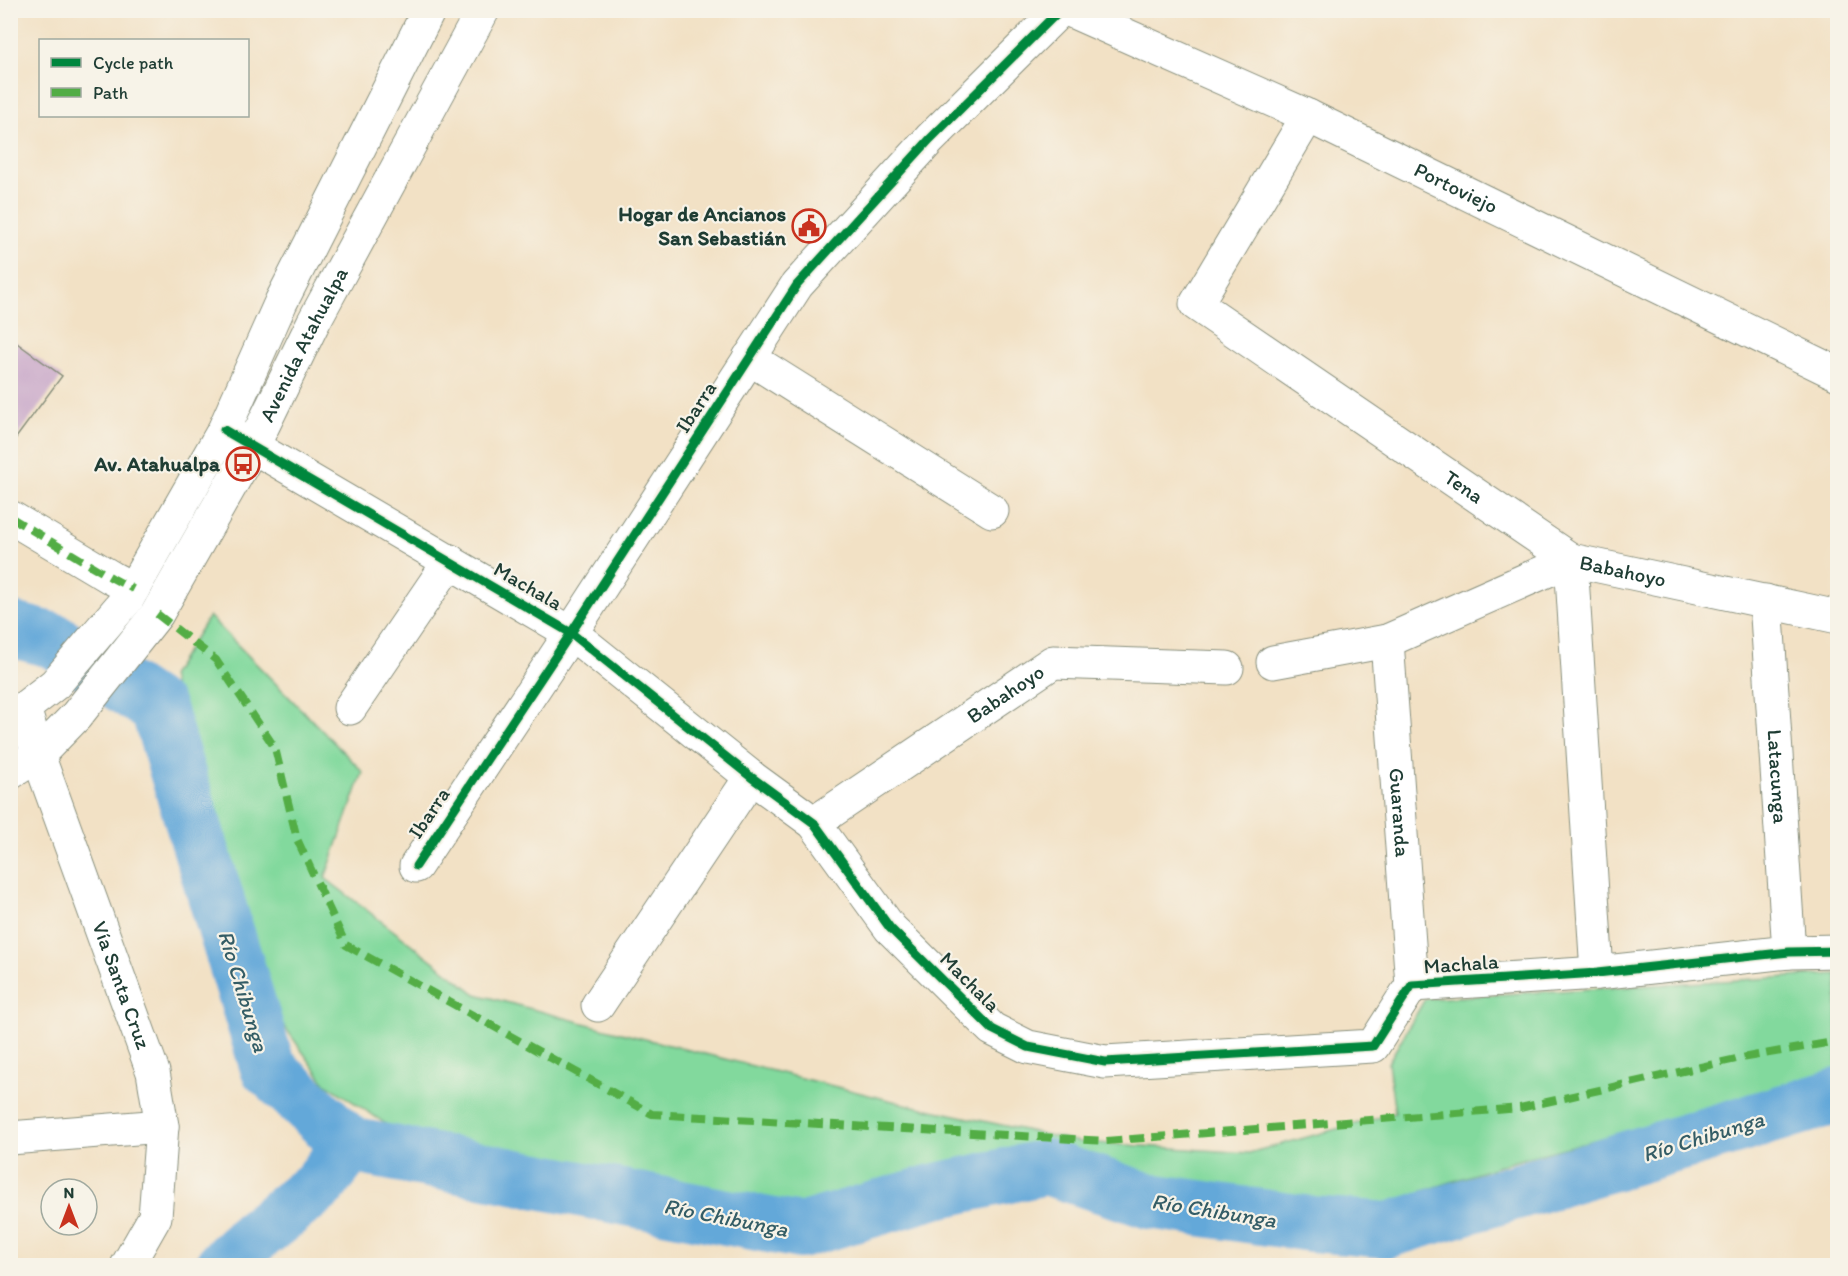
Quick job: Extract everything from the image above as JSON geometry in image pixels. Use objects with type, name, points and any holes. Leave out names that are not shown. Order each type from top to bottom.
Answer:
[{"type":"street","name":"Avenida Atahualpa","points":[[17,713],[55,684],[131,593],[224,430],[281,302],[429,10]]},
{"type":"street","name":"Avenida Atahualpa","points":[[10,773],[38,755],[76,716],[157,614],[253,446],[323,305],[483,10]]},
{"type":"street","name":"Ibarra","points":[[416,866],[571,633],[797,285],[930,139],[1060,10]]},
{"type":"street","name":"Portoviejo","points":[[1069,10],[1308,116],[1838,374]]},
{"type":"street","name":"Tena","points":[[1308,116],[1196,304],[1571,560]]},
{"type":"street","points":[[749,358],[992,511]]},
{"type":"street","name":"Machala","points":[[224,430],[571,633],[752,777],[814,823],[890,928],[992,1029],[1028,1047],[1105,1062],[1373,1046],[1412,985],[1598,973],[1789,952],[1838,951]]},
{"type":"street","points":[[10,517],[112,578],[131,593]]},
{"type":"street","points":[[1571,560],[1598,973]]},
{"type":"street","name":"Babahoyo","points":[[1273,663],[1387,641],[1571,560],[1838,617]]},
{"type":"street","points":[[350,708],[450,561]]},
{"type":"street","name":"Latacunga","points":[[1766,601],[1789,952]]},
{"type":"street","name":"Guaranda","points":[[1387,641],[1412,985]]},
{"type":"street","name":"Babahoyo","points":[[814,823],[1053,663],[1227,668]]},
{"type":"street","name":"Vía Santa Cruz","points":[[17,713],[38,755],[153,1072],[162,1126],[155,1217],[127,1266]]},
{"type":"street","points":[[598,1005],[752,777]]},
{"type":"street","points":[[10,1138],[162,1126]]},
{"type":"green space","points":[[209,616],[363,772],[325,878],[476,994],[613,1031],[909,1105],[1080,1142],[1249,1153],[1395,1113],[1388,1063],[1425,999],[1837,974],[1837,1079],[1815,1081],[1512,1162],[1353,1214],[1214,1192],[978,1165],[892,1177],[782,1209],[583,1172],[392,1128],[325,1083],[256,987],[206,831],[171,676]]},
{"type":"building","points":[[10,338],[62,376],[10,446]]},
{"type":"waterway","name":"Río Chibunga","points":[[10,629],[55,641],[158,709],[268,1068],[350,1145],[800,1231],[932,1192],[1046,1167],[1149,1201],[1311,1224],[1388,1230],[1838,1096]]},
{"type":"waterway","points":[[223,1266],[252,1238],[318,1186],[350,1145]]},
{"type":"marked path","points":[[10,517],[133,589]]},
{"type":"marked path","points":[[157,614],[216,660],[275,748],[297,839],[346,945],[652,1114],[1106,1141],[1520,1108],[1736,1059],[1838,1041]]},
{"type":"cycle path","points":[[416,866],[571,633],[797,285],[930,139],[1060,10]]},
{"type":"cycle path","points":[[224,430],[571,633],[751,777],[814,823],[890,928],[992,1029],[1028,1047],[1105,1062],[1373,1046],[1412,985],[1597,973],[1789,952],[1838,951]]},
{"type":"place","name":"Hogar de Ancianos San Sebastián","points":[[809,226]]},
{"type":"place","name":"Av. Atahualpa","points":[[243,464]]}]
